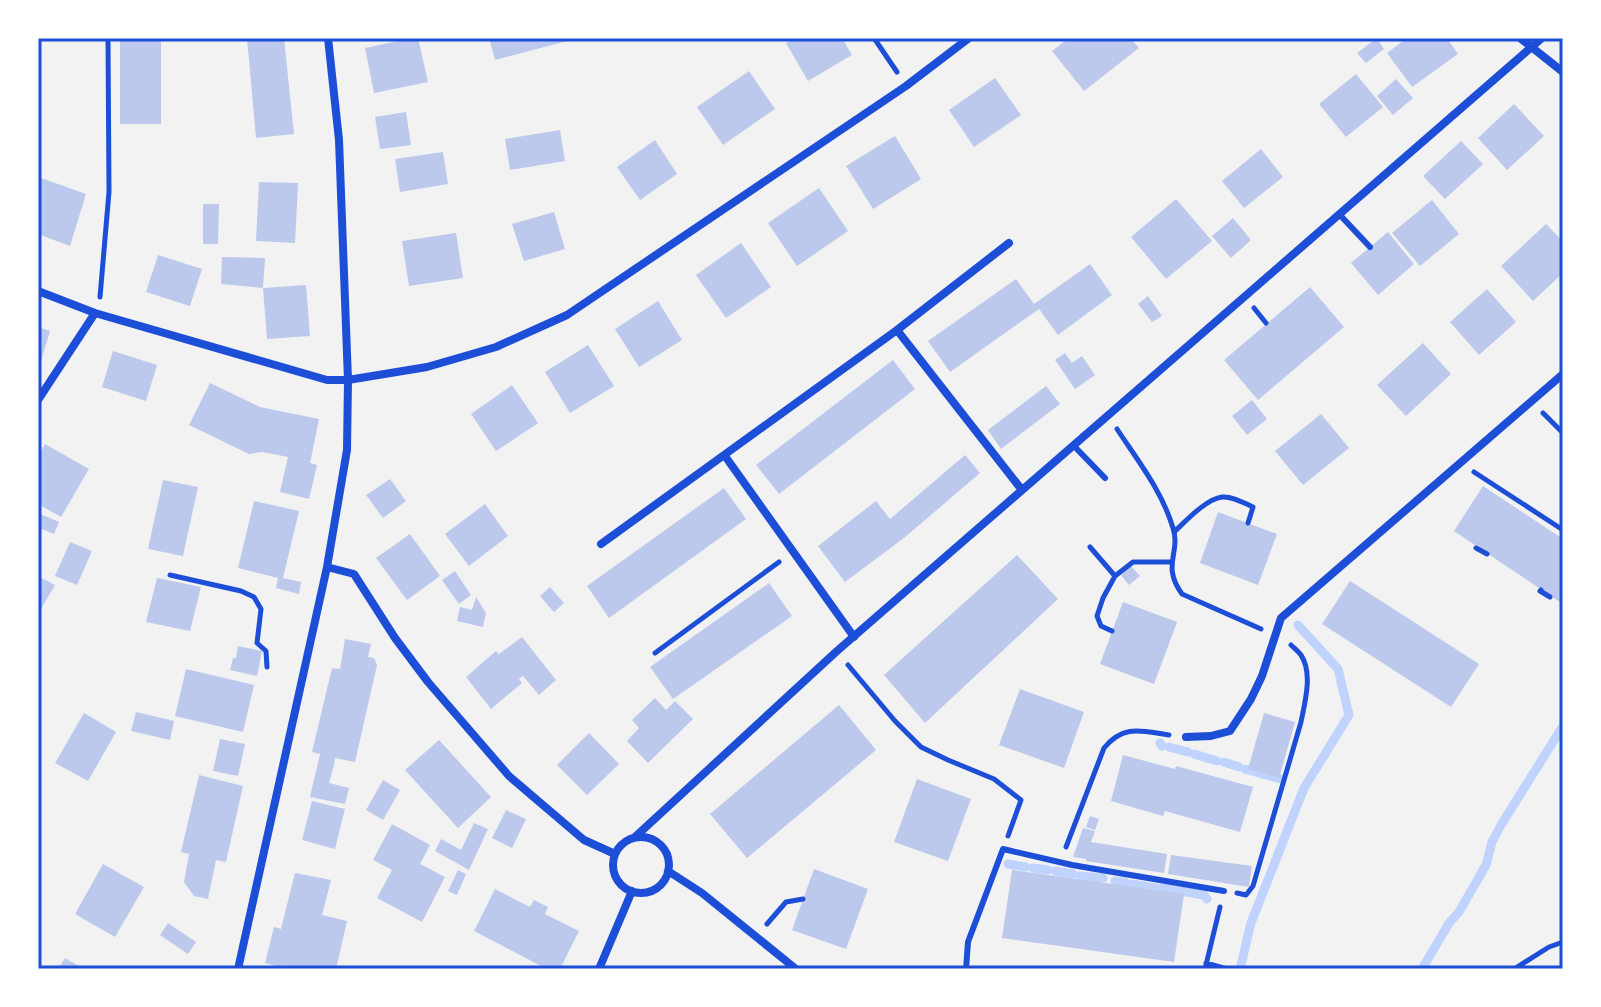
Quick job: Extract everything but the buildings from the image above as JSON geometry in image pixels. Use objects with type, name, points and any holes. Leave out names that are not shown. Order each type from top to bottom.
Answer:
[{"type":"street","points":[[238,969],[327,567],[347,450],[348,380],[339,140],[328,38]]},
{"type":"street","points":[[38,291],[95,313],[327,380],[348,380],[427,367],[496,347],[567,315],[906,86],[969,38]]},
{"type":"street","points":[[1520,38],[1563,72]]},
{"type":"street","points":[[635,837],[654,839],[666,852],[669,861],[668,871],[659,887],[641,893],[617,881],[615,854],[619,846],[635,837],[837,651],[1542,38]]},
{"type":"street","points":[[601,544],[897,330],[1009,243]]},
{"type":"street","points":[[38,400],[95,313]]},
{"type":"street","points":[[897,330],[1022,490]]},
{"type":"street","points":[[1186,737],[1230,731],[1262,676],[1281,618],[1563,374]]},
{"type":"street","points":[[725,456],[854,637]]},
{"type":"street","points":[[327,567],[354,574],[428,682],[509,776],[584,840],[615,854]]},
{"type":"street","points":[[668,871],[702,893],[796,969]]},
{"type":"street","points":[[599,969],[632,891]]},
{"type":"lane","points":[[1339,214],[1370,247]]},
{"type":"lane","points":[[1073,445],[1105,478]]},
{"type":"lane","points":[[966,969],[968,942],[1003,849],[1224,891]]},
{"type":"path","points":[[95,313],[100,295],[109,192],[108,38]]},
{"type":"path","points":[[874,38],[906,86]]},
{"type":"path","points":[[1253,308],[1266,323]]},
{"type":"path","points":[[1540,410],[1563,433]]},
{"type":"path","points":[[1108,414],[1160,495],[1174,532],[1171,562],[1174,583],[1182,594],[1284,638],[1301,655],[1307,673],[1301,722],[1253,886],[1246,895],[1224,891],[1206,966],[1227,969]]},
{"type":"path","points":[[1470,469],[1563,530]]},
{"type":"path","points":[[1174,532],[1203,506],[1222,497],[1253,507],[1248,523]]},
{"type":"path","points":[[1090,547],[1115,576]]},
{"type":"path","points":[[1476,548],[1487,554]]},
{"type":"path","points":[[655,653],[793,552]]},
{"type":"path","points":[[1112,631],[1101,626],[1097,616],[1115,576],[1133,562],[1171,562]]},
{"type":"path","points":[[170,575],[241,591],[254,597],[261,609],[257,643],[266,651],[267,667]]},
{"type":"path","points":[[1541,590],[1550,597]]},
{"type":"path","points":[[837,651],[895,721],[921,747],[994,779],[1021,800],[1003,849]]},
{"type":"path","points":[[1061,862],[1104,748],[1114,736],[1129,730],[1186,737]]},
{"type":"path","points":[[755,936],[786,902],[803,899]]},
{"type":"path","points":[[1514,969],[1563,942]]},
{"type":"waterway","points":[[1240,969],[1251,923],[1304,788],[1349,715],[1338,669],[1298,625]]},
{"type":"waterway","points":[[1422,969],[1486,865],[1492,842],[1501,825],[1563,726]]},
{"type":"waterway","points":[[1169,747],[1188,752]]},
{"type":"waterway","points":[[1194,754],[1217,761]]},
{"type":"waterway","points":[[1224,762],[1239,767]]},
{"type":"waterway","points":[[1245,769],[1281,779]]},
{"type":"waterway","points":[[1008,864],[1026,867]]},
{"type":"waterway","points":[[1033,868],[1048,870]]},
{"type":"waterway","points":[[1055,871],[1073,874]]},
{"type":"waterway","points":[[1080,876],[1103,878]]},
{"type":"waterway","points":[[1115,881],[1125,882]]},
{"type":"waterway","points":[[1132,884],[1156,888]]},
{"type":"waterway","points":[[1162,888],[1204,895],[1207,899]]}]
